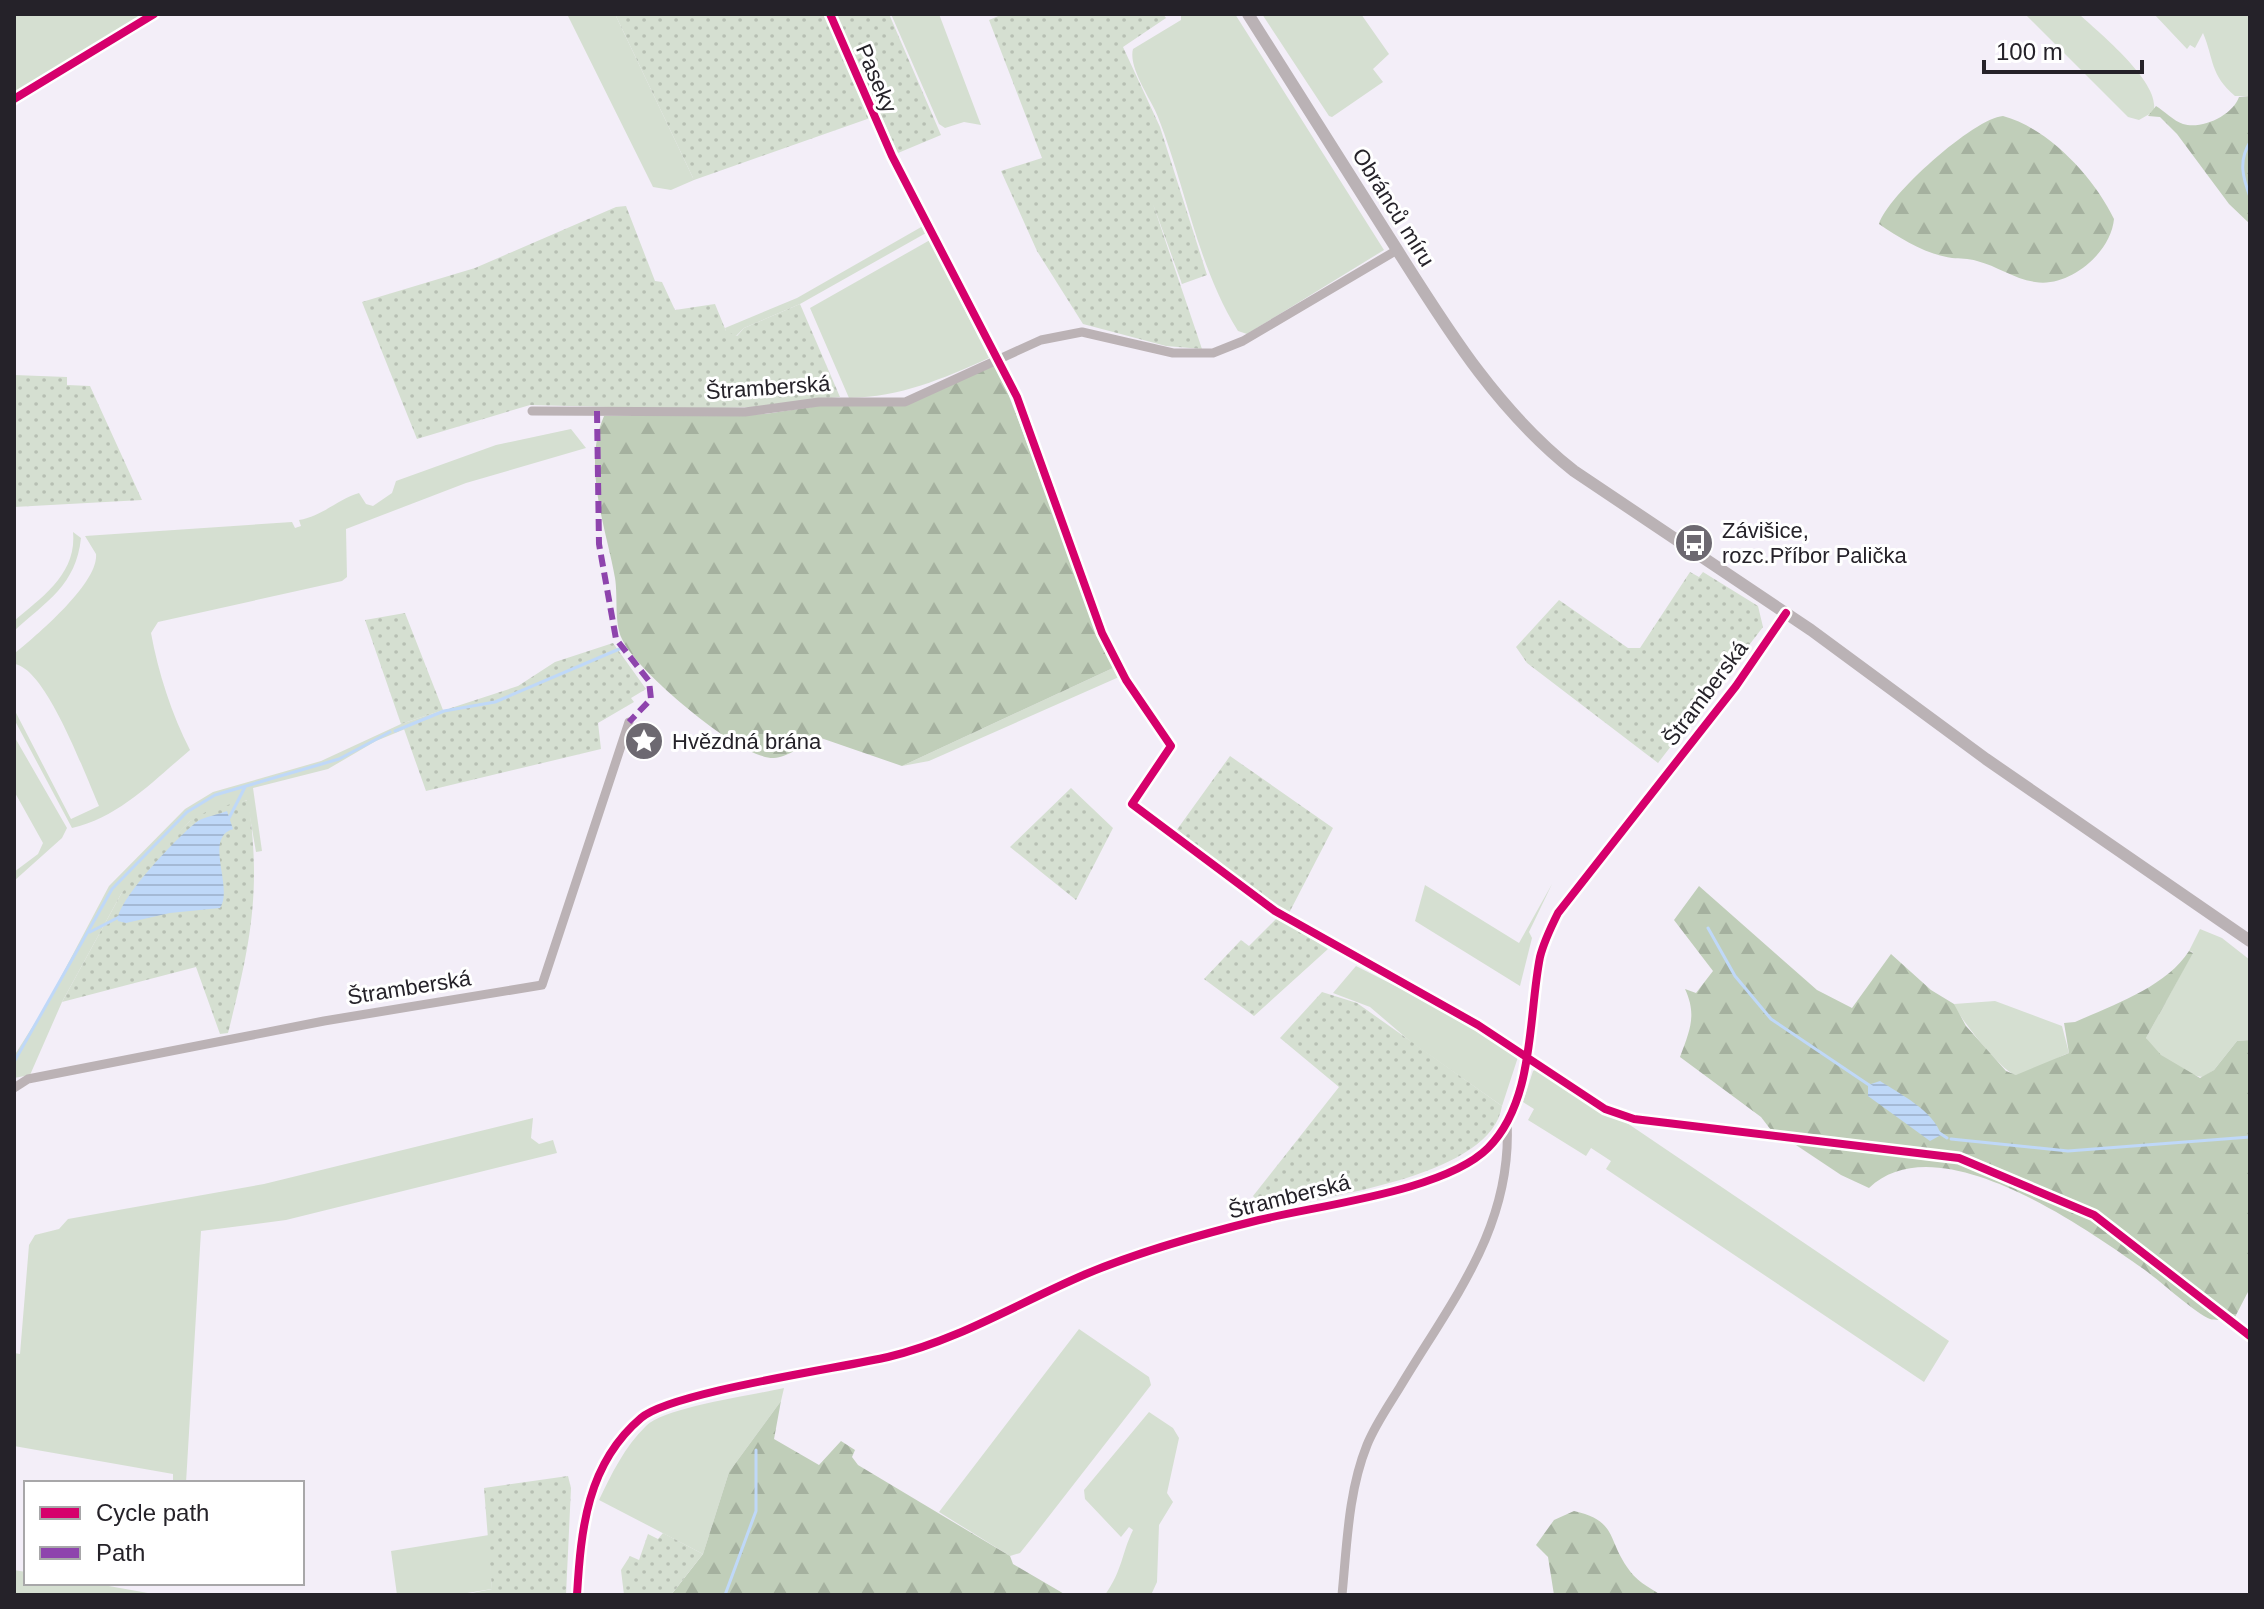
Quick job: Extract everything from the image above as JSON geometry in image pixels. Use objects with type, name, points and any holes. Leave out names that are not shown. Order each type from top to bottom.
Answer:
[{"type":"main road","name":"Obránců míru","points":[[1248,14],[1459,346],[1513,416],[1574,471],[1786,613],[1986,759],[2250,941]]},
{"type":"street","points":[[14,99],[154,14]]},
{"type":"street","name":"Paseky","points":[[830,14],[892,156]]},
{"type":"street","name":"Štramberská","points":[[532,411],[745,412],[819,402],[905,402],[1041,340],[1082,332],[1173,353],[1213,353],[1243,341],[1397,250]]},
{"type":"street","name":"Štramberská","points":[[577,1595],[579,1537],[592,1492],[617,1446],[649,1412],[692,1399],[928,1345],[966,1331],[1088,1273],[1257,1221],[1446,1174],[1490,1146],[1507,1120],[1528,1059],[1540,957],[1558,913],[1580,880],[1736,686],[1786,613]]},
{"type":"street","name":"Štramberská","points":[[14,1088],[28,1079],[324,1021],[542,985],[629,722]]},
{"type":"street","points":[[1132,804],[1275,911],[1478,1025],[1528,1059]]},
{"type":"street","points":[[1342,1595],[1351,1504],[1367,1444],[1488,1240],[1503,1193],[1509,1146],[1507,1120]]},
{"type":"green space","points":[[14,14],[145,14],[14,94]]},
{"type":"green space","points":[[567,14],[615,14],[694,180],[671,190],[653,187]]},
{"type":"green space","points":[[615,14],[826,14],[873,117],[694,180]]},
{"type":"green space","points":[[835,14],[889,14],[941,135],[898,153]]},
{"type":"green space","points":[[891,14],[939,14],[981,125],[964,122],[945,128],[939,124]]},
{"type":"green space","points":[[1003,14],[1163,14],[1166,18],[1123,47],[1160,127],[1207,275],[1182,284],[1153,204],[1202,349],[1166,346],[1083,324],[1037,251],[1001,171],[1042,158],[989,20]]},
{"type":"green space","points":[[1181,14],[1235,14],[1384,250],[1247,334],[1238,331],[1212,280],[1168,144],[1132,57],[1133,49],[1181,20]]},
{"type":"green space","points":[[1262,14],[1361,14],[1389,54],[1373,69],[1383,82],[1332,117],[1329,116]]},
{"type":"green space","points":[[2025,14],[2079,14],[2139,74],[2154,101],[2153,112],[2139,120],[2128,117]]},
{"type":"green space","points":[[2154,14],[2250,14],[2250,96],[2235,96],[2221,81],[2203,33],[2195,48],[2190,45],[2187,49]]},
{"type":"green space","points":[[2250,96],[2250,224],[2229,204],[2177,134],[2160,117],[2148,116],[2156,106],[2180,123],[2199,125],[2224,115],[2239,97]]},
{"type":"green space","points":[[2003,116],[2037,131],[2068,156],[2095,187],[2114,219],[2111,232],[2097,255],[2074,274],[2048,282],[2027,280],[1977,261],[1932,253],[1879,224],[1885,211],[1933,160],[1973,130]]},
{"type":"green space","points":[[626,206],[655,281],[662,282],[675,310],[715,304],[726,331],[737,336],[744,328],[800,304],[840,397],[756,407],[687,409],[530,405],[417,439],[362,302],[475,268],[616,207]]},
{"type":"green space","points":[[923,226],[926,233],[800,304],[744,328],[736,336],[726,332],[725,328],[797,298]]},
{"type":"green space","points":[[930,240],[989,358],[938,380],[904,390],[849,398],[810,308]]},
{"type":"green space","points":[[996,362],[1113,668],[902,766],[818,737],[779,757],[759,755],[738,745],[690,711],[631,653],[618,625],[615,578],[595,476],[598,436],[604,416],[709,416],[765,414],[818,406],[905,406]]},
{"type":"green space","points":[[14,375],[67,377],[67,385],[90,386],[142,500],[14,507]]},
{"type":"green space","points":[[571,429],[586,448],[466,483],[346,529],[347,577],[342,581],[158,622],[151,633],[158,663],[190,750],[121,806],[89,823],[72,828],[14,719],[14,709],[71,819],[99,806],[52,703],[39,683],[26,670],[14,664],[14,654],[64,608],[88,579],[96,554],[85,536],[292,522],[295,528],[301,526],[299,520],[316,515],[359,493],[366,504],[373,506],[392,493],[396,481],[496,445]]},
{"type":"green space","points":[[73,532],[81,538],[73,568],[66,580],[14,631],[14,621],[56,583],[63,572],[73,547]]},
{"type":"green space","points":[[1690,572],[1699,577],[1703,572],[1758,606],[1763,627],[1658,763],[1527,663],[1516,647],[1559,600],[1628,648],[1640,648]]},
{"type":"green space","points":[[405,613],[443,710],[401,724],[365,620]]},
{"type":"green space","points":[[613,643],[646,689],[631,698],[634,702],[598,723],[601,749],[426,791],[404,729],[451,708],[518,686],[555,662]]},
{"type":"green space","points":[[1113,668],[1119,677],[929,761],[902,766]]},
{"type":"green space","points":[[443,710],[444,713],[376,741],[328,769],[253,788],[262,851],[256,852],[247,800],[190,821],[121,894],[62,1002],[30,1075],[14,1078],[14,1056],[45,1007],[109,886],[185,809],[213,792],[321,761],[401,724]]},
{"type":"green space","points":[[14,736],[67,828],[62,838],[14,881],[14,872],[38,854],[43,843],[14,791]]},
{"type":"green space","points":[[1230,756],[1333,828],[1288,915],[1176,831]]},
{"type":"green space","points":[[1071,788],[1113,828],[1076,900],[1010,847]]},
{"type":"green space","points":[[248,800],[254,862],[252,918],[228,1033],[220,1034],[196,967],[62,1002],[121,894],[142,868],[190,821],[211,809]]},
{"type":"green space","points":[[1552,884],[1529,932],[1532,938],[1520,986],[1415,921],[1425,885],[1519,943]]},
{"type":"green space","points":[[1699,886],[1817,990],[1852,1008],[1891,954],[1931,990],[1954,1004],[1966,1026],[2006,1071],[2016,1075],[2069,1053],[2064,1023],[2075,1022],[2138,994],[2167,975],[2189,951],[2193,953],[2146,1038],[2161,1055],[2200,1078],[2214,1070],[2237,1041],[2250,1040],[2250,1288],[2234,1319],[2213,1320],[2204,1316],[2142,1268],[2084,1229],[2008,1188],[1969,1174],[1932,1167],[1898,1171],[1869,1188],[1841,1175],[1793,1143],[1777,1138],[1761,1117],[1680,1057],[1691,1015],[1685,989],[1696,993],[1713,971],[1674,920]]},
{"type":"green space","points":[[1277,918],[1328,949],[1254,1016],[1204,979],[1241,940],[1249,946]]},
{"type":"green space","points":[[2200,929],[2222,938],[2250,960],[2250,1040],[2237,1041],[2214,1070],[2203,1077],[2171,1064],[2146,1038],[2193,952],[2189,951]]},
{"type":"green space","points":[[1356,966],[1457,1017],[1518,1057],[1502,1106],[1411,1042],[1370,1007],[1333,993]]},
{"type":"green space","points":[[1322,992],[1357,1003],[1502,1106],[1491,1130],[1469,1150],[1438,1166],[1363,1190],[1265,1210],[1253,1196],[1339,1087],[1280,1038]]},
{"type":"green space","points":[[1995,1001],[2062,1026],[2069,1053],[2029,1073],[2016,1075],[2010,1072],[1982,1044],[1954,1004]]},
{"type":"green space","points":[[1537,1069],[1627,1123],[1949,1341],[1924,1382],[1606,1169],[1611,1161],[1591,1148],[1586,1156],[1528,1120],[1534,1109],[1523,1102],[1533,1071]]},
{"type":"green space","points":[[533,1118],[531,1138],[539,1144],[553,1140],[557,1153],[286,1220],[201,1231],[186,1481],[173,1481],[173,1474],[14,1446],[14,1353],[20,1354],[29,1245],[35,1235],[59,1229],[68,1219],[264,1184]]},
{"type":"green space","points":[[1079,1329],[1149,1377],[1151,1385],[1020,1553],[1010,1556],[939,1512]]},
{"type":"green space","points":[[784,1388],[781,1401],[729,1472],[703,1554],[599,1500],[631,1442],[656,1419],[690,1407]]},
{"type":"green space","points":[[781,1401],[774,1439],[819,1465],[841,1441],[855,1450],[852,1457],[858,1465],[1010,1556],[1013,1564],[1066,1595],[671,1595],[703,1554],[729,1472]]},
{"type":"green space","points":[[1149,1412],[1173,1428],[1179,1438],[1167,1493],[1173,1502],[1159,1525],[1157,1582],[1151,1595],[1105,1595],[1133,1530],[1129,1527],[1121,1537],[1085,1499],[1084,1490]]},
{"type":"green space","points":[[568,1476],[571,1488],[566,1595],[462,1595],[492,1589],[484,1488]]},
{"type":"green space","points":[[1574,1511],[1604,1525],[1630,1572],[1661,1595],[1554,1595],[1548,1557],[1536,1545],[1554,1520]]},
{"type":"green space","points":[[663,1533],[703,1554],[671,1595],[624,1595],[621,1570],[630,1556],[639,1560],[648,1534],[658,1539]]},
{"type":"green space","points":[[489,1535],[492,1589],[455,1595],[397,1595],[391,1551]]},
{"type":"green space","points":[[14,1570],[24,1572],[24,1585],[103,1585],[159,1595],[14,1595]]},
{"type":"water","points":[[227,811],[233,829],[224,834],[220,842],[224,888],[220,908],[170,913],[126,923],[118,921],[127,899],[150,868],[178,839],[198,821]]},
{"type":"water","points":[[1880,1081],[1924,1111],[1941,1135],[1930,1141],[1868,1096],[1868,1085]]},
{"type":"waterway","points":[[2250,142],[2244,156],[2243,170],[2250,197]]},
{"type":"waterway","points":[[395,731],[444,711],[495,702],[624,647]]},
{"type":"waterway","points":[[14,1062],[112,889],[187,812],[215,795],[339,759],[390,732]]},
{"type":"waterway","points":[[227,822],[245,787]]},
{"type":"waterway","points":[[90,932],[119,917]]},
{"type":"waterway","points":[[1708,928],[1735,976],[1771,1019],[1872,1087]]},
{"type":"waterway","points":[[1938,1132],[1947,1138]]},
{"type":"waterway","points":[[1951,1139],[2068,1151],[2250,1137]]},
{"type":"waterway","points":[[725,1595],[756,1511],[756,1450]]},
{"type":"marked path","points":[[597,411],[599,544],[616,639],[649,681],[651,699],[629,722]]},
{"type":"cycle path","points":[[14,99],[154,14]]},
{"type":"cycle path","points":[[830,14],[892,156],[1017,397],[1102,633],[1126,680],[1171,746],[1132,804],[1275,911],[1478,1025],[1605,1109],[1634,1119],[1959,1158],[2094,1215],[2250,1336]]},
{"type":"cycle path","points":[[577,1595],[585,1522],[598,1477],[623,1436],[641,1418],[658,1408],[720,1390],[914,1350],[1128,1258],[1237,1225],[1413,1186],[1468,1163],[1488,1148],[1503,1129],[1522,1083],[1540,957],[1558,913],[1736,686],[1786,613]]},
{"type":"place","name":"Závišice, rozc.Příbor Palička","points":[[1694,543]]},
{"type":"place","name":"Hvězdná brána","points":[[644,741]]}]
